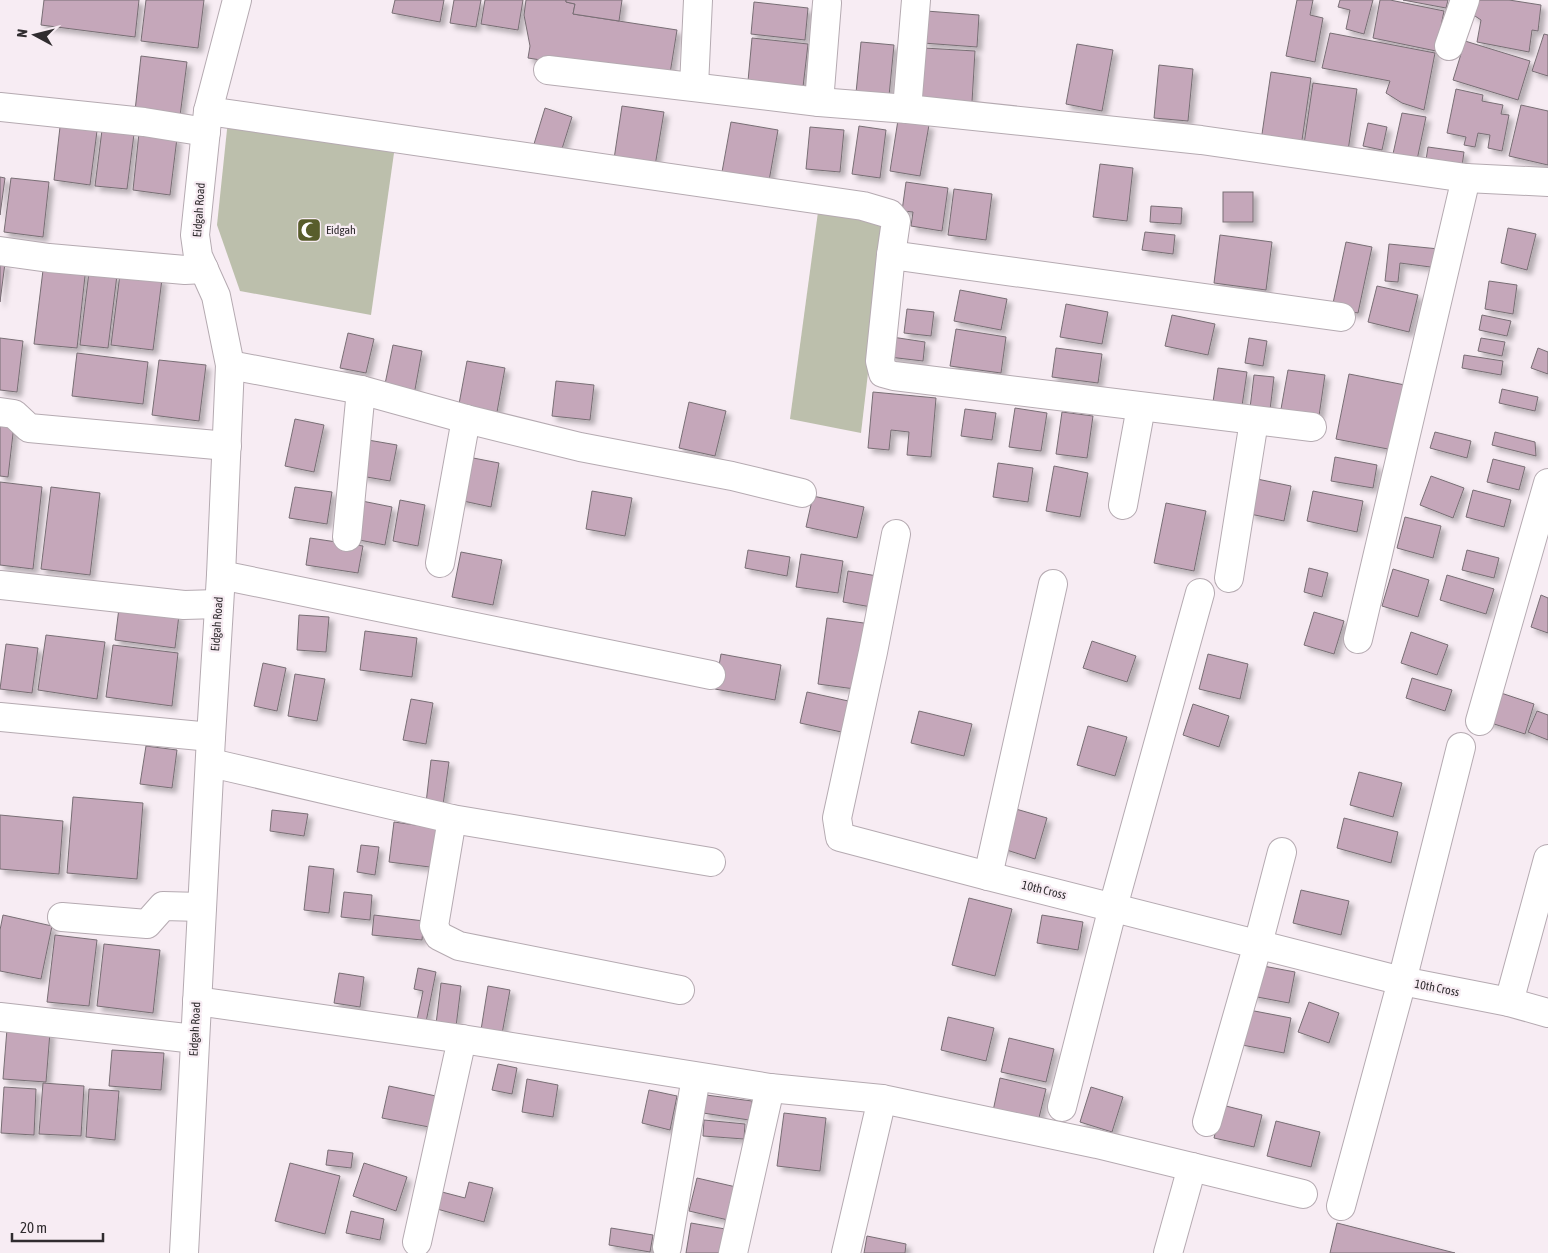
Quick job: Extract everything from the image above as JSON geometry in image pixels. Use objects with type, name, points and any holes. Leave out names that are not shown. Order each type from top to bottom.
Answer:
[{"type":"street","points":[[694,86],[698,0]]},
{"type":"street","points":[[907,109],[916,0]]},
{"type":"street","points":[[1450,46],[1465,0]]},
{"type":"street","name":"Eidgah Road","points":[[184,1253],[221,575],[230,365],[216,296],[198,256],[195,235],[207,121],[236,2]]},
{"type":"street","points":[[819,102],[827,3]]},
{"type":"street","points":[[548,70],[819,102],[907,109],[1202,140],[1466,178],[1548,182]]},
{"type":"street","points":[[0,106],[144,122],[207,121],[863,206],[890,214],[896,221],[880,361],[883,372],[894,376],[1312,427]]},
{"type":"street","points":[[1358,639],[1466,178]]},
{"type":"street","points":[[0,251],[69,260],[185,270],[204,269]]},
{"type":"street","points":[[891,254],[1341,317]]},
{"type":"street","points":[[230,365],[361,390],[466,419],[580,447],[732,476],[802,493]]},
{"type":"street","points":[[347,537],[361,390]]},
{"type":"street","points":[[1123,506],[1140,407]]},
{"type":"street","points":[[0,412],[14,414],[29,428],[227,446]]},
{"type":"street","points":[[440,563],[466,419]]},
{"type":"street","points":[[1229,578],[1254,421]]},
{"type":"street","points":[[1480,721],[1548,484]]},
{"type":"street","name":"10th Cross","points":[[896,534],[874,652],[837,818],[840,837],[1402,981],[1509,1002],[1548,1013]]},
{"type":"street","points":[[221,575],[711,675]]},
{"type":"street","points":[[988,876],[1053,584]]},
{"type":"street","points":[[0,585],[184,605],[218,604]]},
{"type":"street","points":[[1062,1107],[1113,907],[1200,593]]},
{"type":"street","points":[[0,717],[211,750],[452,819],[711,862]]},
{"type":"street","points":[[1341,1206],[1402,981],[1461,747]]},
{"type":"street","points":[[452,819],[434,926],[439,936],[459,946],[680,990]]},
{"type":"street","points":[[1207,1122],[1282,852]]},
{"type":"street","points":[[1509,1002],[1548,859]]},
{"type":"street","points":[[62,917],[147,924],[163,906],[202,907]]},
{"type":"street","points":[[197,1001],[462,1039],[770,1088],[882,1099],[1097,1144],[1303,1194]]},
{"type":"street","points":[[0,1017],[195,1039]]},
{"type":"street","points":[[417,1242],[462,1039]]},
{"type":"street","points":[[667,1247],[696,1077]]},
{"type":"street","points":[[733,1253],[770,1088]]},
{"type":"street","points":[[846,1253],[882,1099]]},
{"type":"street","points":[[1168,1253],[1192,1167]]},
{"type":"green space","points":[[228,120],[395,146],[371,315],[240,291],[217,225]]},
{"type":"green space","points":[[818,212],[886,219],[861,433],[790,419]]},
{"type":"building","points":[[44,0],[139,0],[135,37],[41,25]]},
{"type":"building","points":[[146,0],[204,0],[198,48],[141,41]]},
{"type":"building","points":[[395,0],[444,0],[440,22],[392,13]]},
{"type":"building","points":[[454,0],[481,0],[476,27],[450,23]]},
{"type":"building","points":[[485,0],[523,0],[518,30],[481,24]]},
{"type":"building","points":[[526,0],[566,0],[566,2],[575,4],[573,14],[677,30],[669,80],[528,58],[530,46],[524,15]]},
{"type":"building","points":[[566,0],[622,0],[619,21],[573,14],[575,4],[566,2]]},
{"type":"building","points":[[1297,0],[1313,0],[1310,15],[1323,18],[1315,62],[1286,56]]},
{"type":"building","points":[[1340,0],[1373,0],[1364,34],[1346,29],[1350,10],[1338,7]]},
{"type":"building","points":[[1380,0],[1390,0],[1444,11],[1436,51],[1373,38]]},
{"type":"building","points":[[1403,0],[1448,0],[1446,8]]},
{"type":"building","points":[[1474,0],[1509,0],[1541,5],[1538,31],[1532,30],[1529,52],[1477,42],[1481,20],[1472,14]]},
{"type":"building","points":[[754,2],[808,8],[805,40],[751,34]]},
{"type":"building","points":[[926,11],[979,15],[977,47],[923,43]]},
{"type":"building","points":[[1330,33],[1435,53],[1424,110],[1402,103],[1386,93],[1390,81],[1322,68]]},
{"type":"building","points":[[1544,34],[1548,35],[1548,76],[1532,71]]},
{"type":"building","points":[[752,38],[808,44],[803,87],[748,81]]},
{"type":"building","points":[[1465,41],[1530,61],[1518,100],[1453,80]]},
{"type":"building","points":[[861,42],[894,45],[889,96],[856,93]]},
{"type":"building","points":[[1077,44],[1113,50],[1102,111],[1066,104]]},
{"type":"building","points":[[924,48],[975,51],[972,102],[921,99]]},
{"type":"building","points":[[141,56],[187,62],[180,116],[135,111]]},
{"type":"building","points":[[1159,65],[1193,69],[1188,121],[1154,118]]},
{"type":"building","points":[[1271,72],[1311,78],[1301,147],[1261,141]]},
{"type":"building","points":[[1313,83],[1357,89],[1348,151],[1304,144]]},
{"type":"building","points":[[1456,89],[1483,95],[1482,101],[1503,105],[1501,114],[1509,115],[1502,151],[1488,148],[1490,135],[1478,133],[1475,147],[1464,145],[1466,137],[1447,133]]},
{"type":"building","points":[[1521,105],[1548,111],[1548,165],[1509,156]]},
{"type":"building","points":[[622,106],[664,112],[655,166],[614,159]]},
{"type":"building","points":[[545,108],[572,117],[561,152],[534,144]]},
{"type":"building","points":[[1402,113],[1426,117],[1417,160],[1393,154]]},
{"type":"building","points":[[898,120],[929,125],[920,176],[890,171]]},
{"type":"building","points":[[731,122],[778,130],[769,181],[722,172]]},
{"type":"building","points":[[1368,123],[1387,127],[1382,150],[1363,146]]},
{"type":"building","points":[[859,126],[886,130],[880,178],[852,174]]},
{"type":"building","points":[[60,127],[97,131],[90,185],[54,180]]},
{"type":"building","points":[[810,127],[844,130],[840,172],[806,169]]},
{"type":"building","points":[[102,130],[134,134],[127,189],[95,186]]},
{"type":"building","points":[[139,133],[177,138],[170,195],[133,190]]},
{"type":"building","points":[[1428,147],[1464,152],[1462,166],[1426,160]]},
{"type":"building","points":[[1100,164],[1133,168],[1127,221],[1093,217]]},
{"type":"building","points":[[0,177],[5,178],[0,215]]},
{"type":"building","points":[[11,178],[49,182],[43,237],[4,232]]},
{"type":"building","points":[[906,182],[948,188],[942,231],[911,226],[913,212],[902,211]]},
{"type":"building","points":[[954,189],[992,194],[986,240],[948,235]]},
{"type":"building","points":[[1223,192],[1253,192],[1253,222],[1223,222]]},
{"type":"building","points":[[1151,206],[1182,208],[1181,224],[1150,222]]},
{"type":"building","points":[[1508,228],[1536,234],[1527,270],[1501,263]]},
{"type":"building","points":[[1145,232],[1175,235],[1173,254],[1142,250]]},
{"type":"building","points":[[1220,235],[1272,242],[1266,290],[1214,283]]},
{"type":"building","points":[[1346,242],[1372,247],[1358,313],[1332,308]]},
{"type":"building","points":[[1389,244],[1439,249],[1438,268],[1400,263],[1398,282],[1385,281]]},
{"type":"building","points":[[44,262],[86,267],[77,348],[34,344]]},
{"type":"building","points":[[0,263],[5,263],[0,302]]},
{"type":"building","points":[[89,272],[117,275],[108,348],[80,345]]},
{"type":"building","points":[[120,274],[162,279],[153,350],[111,345]]},
{"type":"building","points":[[1489,281],[1517,285],[1513,314],[1485,309]]},
{"type":"building","points":[[1377,286],[1418,295],[1409,332],[1368,322]]},
{"type":"building","points":[[960,290],[1007,299],[1001,330],[954,321]]},
{"type":"building","points":[[1066,304],[1108,312],[1102,344],[1060,337]]},
{"type":"building","points":[[907,309],[934,312],[931,336],[904,333]]},
{"type":"building","points":[[1172,315],[1215,324],[1208,355],[1165,346]]},
{"type":"building","points":[[1482,315],[1511,321],[1507,336],[1479,330]]},
{"type":"building","points":[[956,329],[1006,337],[1001,373],[950,366]]},
{"type":"building","points":[[348,333],[374,339],[366,373],[340,368]]},
{"type":"building","points":[[892,337],[925,342],[923,361],[889,357]]},
{"type":"building","points":[[0,338],[23,341],[17,392],[0,390]]},
{"type":"building","points":[[1249,338],[1267,341],[1263,366],[1245,363]]},
{"type":"building","points":[[1481,338],[1505,342],[1502,356],[1478,351]]},
{"type":"building","points":[[393,345],[422,351],[414,395],[384,389]]},
{"type":"building","points":[[1056,348],[1102,354],[1098,383],[1052,377]]},
{"type":"building","points":[[1538,348],[1548,352],[1548,374],[1531,368]]},
{"type":"building","points":[[77,353],[148,362],[143,404],[72,396]]},
{"type":"building","points":[[1464,355],[1503,361],[1501,375],[1462,368]]},
{"type":"building","points":[[159,360],[206,365],[199,421],[152,415]]},
{"type":"building","points":[[467,361],[505,368],[497,412],[459,404]]},
{"type":"building","points":[[1218,368],[1247,372],[1242,406],[1213,402]]},
{"type":"building","points":[[1288,370],[1325,375],[1319,416],[1281,409]]},
{"type":"building","points":[[1349,374],[1405,385],[1393,450],[1336,439]]},
{"type":"building","points":[[1254,375],[1274,377],[1270,410],[1250,408]]},
{"type":"building","points":[[556,381],[594,385],[590,420],[552,416]]},
{"type":"building","points":[[1502,389],[1538,397],[1535,411],[1499,403]]},
{"type":"building","points":[[873,392],[936,398],[931,457],[907,455],[909,432],[891,430],[889,450],[868,448]]},
{"type":"building","points":[[689,402],[726,411],[715,456],[679,448]]},
{"type":"building","points":[[1015,408],[1047,413],[1041,451],[1009,447]]},
{"type":"building","points":[[965,409],[996,413],[992,440],[961,436]]},
{"type":"building","points":[[1062,412],[1093,416],[1087,458],[1056,454]]},
{"type":"building","points":[[295,419],[324,425],[314,472],[285,466]]},
{"type":"building","points":[[0,424],[14,425],[8,477],[0,476]]},
{"type":"building","points":[[1435,432],[1471,441],[1467,458],[1430,448]]},
{"type":"building","points":[[1495,432],[1535,442],[1536,456],[1492,445]]},
{"type":"building","points":[[368,440],[397,445],[390,481],[361,476]]},
{"type":"building","points":[[463,456],[499,463],[491,507],[454,499]]},
{"type":"building","points":[[1335,457],[1377,465],[1373,488],[1331,481]]},
{"type":"building","points":[[1493,459],[1525,467],[1519,490],[1487,482]]},
{"type":"building","points":[[998,463],[1033,468],[1028,502],[993,497]]},
{"type":"building","points":[[1054,466],[1088,473],[1080,517],[1046,511]]},
{"type":"building","points":[[1431,476],[1464,488],[1453,518],[1420,505]]},
{"type":"building","points":[[1257,479],[1291,486],[1284,521],[1250,514]]},
{"type":"building","points":[[0,482],[42,487],[33,569],[0,565]]},
{"type":"building","points":[[51,487],[100,493],[90,575],[41,569]]},
{"type":"building","points":[[295,487],[332,492],[327,524],[289,518]]},
{"type":"building","points":[[1473,490],[1511,500],[1504,527],[1466,517]]},
{"type":"building","points":[[592,491],[632,498],[625,536],[586,529]]},
{"type":"building","points":[[1313,491],[1363,501],[1357,532],[1307,521]]},
{"type":"building","points":[[813,496],[864,507],[857,538],[806,527]]},
{"type":"building","points":[[357,500],[392,507],[385,545],[349,538]]},
{"type":"building","points":[[400,500],[425,505],[418,546],[393,541]]},
{"type":"building","points":[[1166,503],[1206,511],[1194,571],[1154,563]]},
{"type":"building","points":[[1405,517],[1441,526],[1433,558],[1397,548]]},
{"type":"building","points":[[310,538],[363,546],[358,573],[306,565]]},
{"type":"building","points":[[748,550],[790,557],[787,576],[745,568]]},
{"type":"building","points":[[1467,550],[1499,558],[1494,578],[1462,570]]},
{"type":"building","points":[[461,552],[502,560],[493,605],[452,597]]},
{"type":"building","points":[[801,554],[843,561],[838,593],[796,587]]},
{"type":"building","points":[[1309,568],[1328,573],[1322,597],[1304,592]]},
{"type":"building","points":[[1393,569],[1429,580],[1418,617],[1382,606]]},
{"type":"building","points":[[848,571],[883,577],[877,608],[843,602]]},
{"type":"building","points":[[1447,575],[1494,589],[1486,614],[1440,600]]},
{"type":"building","points":[[1541,595],[1548,598],[1548,633],[1531,627]]},
{"type":"building","points":[[119,608],[179,615],[175,648],[115,640]]},
{"type":"building","points":[[1314,612],[1344,621],[1334,654],[1304,645]]},
{"type":"building","points":[[299,615],[329,617],[326,652],[297,650]]},
{"type":"building","points":[[827,618],[871,624],[862,690],[818,684]]},
{"type":"building","points":[[365,631],[417,638],[412,677],[360,670]]},
{"type":"building","points":[[1411,632],[1448,645],[1437,675],[1401,663]]},
{"type":"building","points":[[46,635],[105,642],[97,699],[38,690]]},
{"type":"building","points":[[1092,641],[1136,656],[1127,682],[1083,668]]},
{"type":"building","points":[[6,644],[38,648],[32,693],[0,689]]},
{"type":"building","points":[[113,645],[178,653],[172,706],[106,697]]},
{"type":"building","points":[[721,654],[781,665],[775,700],[715,689]]},
{"type":"building","points":[[1208,654],[1248,664],[1240,699],[1199,689]]},
{"type":"building","points":[[263,663],[286,668],[277,711],[254,706]]},
{"type":"building","points":[[295,674],[325,679],[317,721],[288,716]]},
{"type":"building","points":[[1412,678],[1452,690],[1445,711],[1406,698]]},
{"type":"building","points":[[1495,691],[1534,704],[1525,734],[1485,721]]},
{"type":"building","points":[[807,692],[853,702],[846,733],[800,723]]},
{"type":"building","points":[[411,699],[433,703],[426,744],[403,740]]},
{"type":"building","points":[[1193,704],[1229,716],[1219,747],[1183,735]]},
{"type":"building","points":[[919,711],[972,724],[964,756],[911,743]]},
{"type":"building","points":[[1537,711],[1548,715],[1548,740],[1528,732]]},
{"type":"building","points":[[1088,726],[1127,737],[1115,776],[1077,765]]},
{"type":"building","points":[[146,746],[177,750],[172,788],[140,784]]},
{"type":"building","points":[[431,760],[449,762],[443,805],[426,803]]},
{"type":"building","points":[[1359,772],[1402,783],[1393,817],[1350,805]]},
{"type":"building","points":[[73,797],[143,803],[137,879],[67,873]]},
{"type":"building","points":[[1009,807],[1047,818],[1035,859],[997,847]]},
{"type":"building","points":[[272,810],[308,814],[304,836],[270,831]]},
{"type":"building","points":[[0,815],[63,821],[59,874],[0,869]]},
{"type":"building","points":[[1344,818],[1398,832],[1391,863],[1337,848]]},
{"type":"building","points":[[394,822],[443,829],[438,868],[389,862]]},
{"type":"building","points":[[361,845],[379,847],[375,875],[357,872]]},
{"type":"building","points":[[309,866],[334,869],[329,913],[304,910]]},
{"type":"building","points":[[1301,890],[1349,901],[1341,935],[1293,923]]},
{"type":"building","points":[[344,892],[372,895],[370,920],[341,917]]},
{"type":"building","points":[[969,898],[1012,909],[995,976],[952,965]]},
{"type":"building","points":[[3,915],[52,926],[41,979],[0,971],[0,930]]},
{"type":"building","points":[[374,915],[424,921],[422,940],[372,935]]},
{"type":"building","points":[[1042,915],[1083,922],[1078,950],[1037,943]]},
{"type":"building","points":[[55,935],[97,940],[89,1006],[47,1002]]},
{"type":"building","points":[[104,944],[160,950],[153,1013],[97,1006]]},
{"type":"building","points":[[1258,965],[1295,972],[1289,1003],[1252,996]]},
{"type":"building","points":[[418,968],[436,972],[426,1022],[417,1020],[423,991],[414,989]]},
{"type":"building","points":[[339,973],[364,977],[360,1007],[334,1003]]},
{"type":"building","points":[[441,983],[461,986],[456,1027],[436,1024]]},
{"type":"building","points":[[488,986],[510,990],[502,1034],[481,1030]]},
{"type":"building","points":[[1309,1002],[1339,1013],[1329,1043],[1298,1032]]},
{"type":"building","points":[[1249,1010],[1291,1018],[1284,1053],[1242,1045]]},
{"type":"building","points":[[948,1017],[994,1028],[986,1061],[941,1050]]},
{"type":"building","points":[[7,1029],[50,1032],[46,1082],[3,1079]]},
{"type":"building","points":[[1009,1038],[1054,1049],[1046,1082],[1001,1072]]},
{"type":"building","points":[[112,1050],[164,1053],[161,1090],[109,1086]]},
{"type":"building","points":[[498,1064],[517,1068],[512,1094],[492,1090]]},
{"type":"building","points":[[1000,1078],[1046,1089],[1038,1122],[993,1111]]},
{"type":"building","points":[[527,1079],[558,1085],[553,1117],[522,1112]]},
{"type":"building","points":[[43,1083],[84,1086],[81,1136],[39,1134]]},
{"type":"building","points":[[389,1086],[436,1096],[429,1127],[382,1118]]},
{"type":"building","points":[[4,1087],[36,1089],[34,1135],[1,1133]]},
{"type":"building","points":[[1091,1087],[1123,1097],[1112,1132],[1080,1122]]},
{"type":"building","points":[[89,1089],[119,1091],[115,1140],[86,1137]]},
{"type":"building","points":[[649,1090],[677,1096],[670,1130],[642,1123]]},
{"type":"building","points":[[706,1095],[752,1101],[749,1120],[703,1113]]},
{"type":"building","points":[[1222,1105],[1262,1115],[1254,1147],[1214,1138]]},
{"type":"building","points":[[784,1113],[826,1118],[820,1171],[777,1166]]},
{"type":"building","points":[[704,1120],[745,1124],[744,1139],[703,1136]]},
{"type":"building","points":[[1276,1121],[1320,1132],[1311,1167],[1267,1156]]},
{"type":"building","points":[[328,1150],[353,1153],[351,1168],[326,1165]]},
{"type":"building","points":[[290,1163],[340,1176],[325,1234],[275,1221]]},
{"type":"building","points":[[364,1163],[407,1177],[396,1211],[353,1196]]},
{"type":"building","points":[[697,1178],[736,1187],[728,1220],[689,1211]]},
{"type":"building","points":[[469,1182],[493,1188],[484,1222],[437,1209],[442,1192],[465,1198]]},
{"type":"building","points":[[351,1211],[384,1219],[380,1240],[346,1233]]},
{"type":"building","points":[[691,1223],[731,1230],[727,1253],[686,1253]]},
{"type":"building","points":[[1337,1223],[1455,1253],[1330,1253]]},
{"type":"building","points":[[611,1228],[653,1235],[650,1252],[609,1245]]},
{"type":"building","points":[[867,1236],[906,1244],[905,1253],[864,1253]]},
{"type":"place","name":"Eidgah","points":[[309,230]]}]
